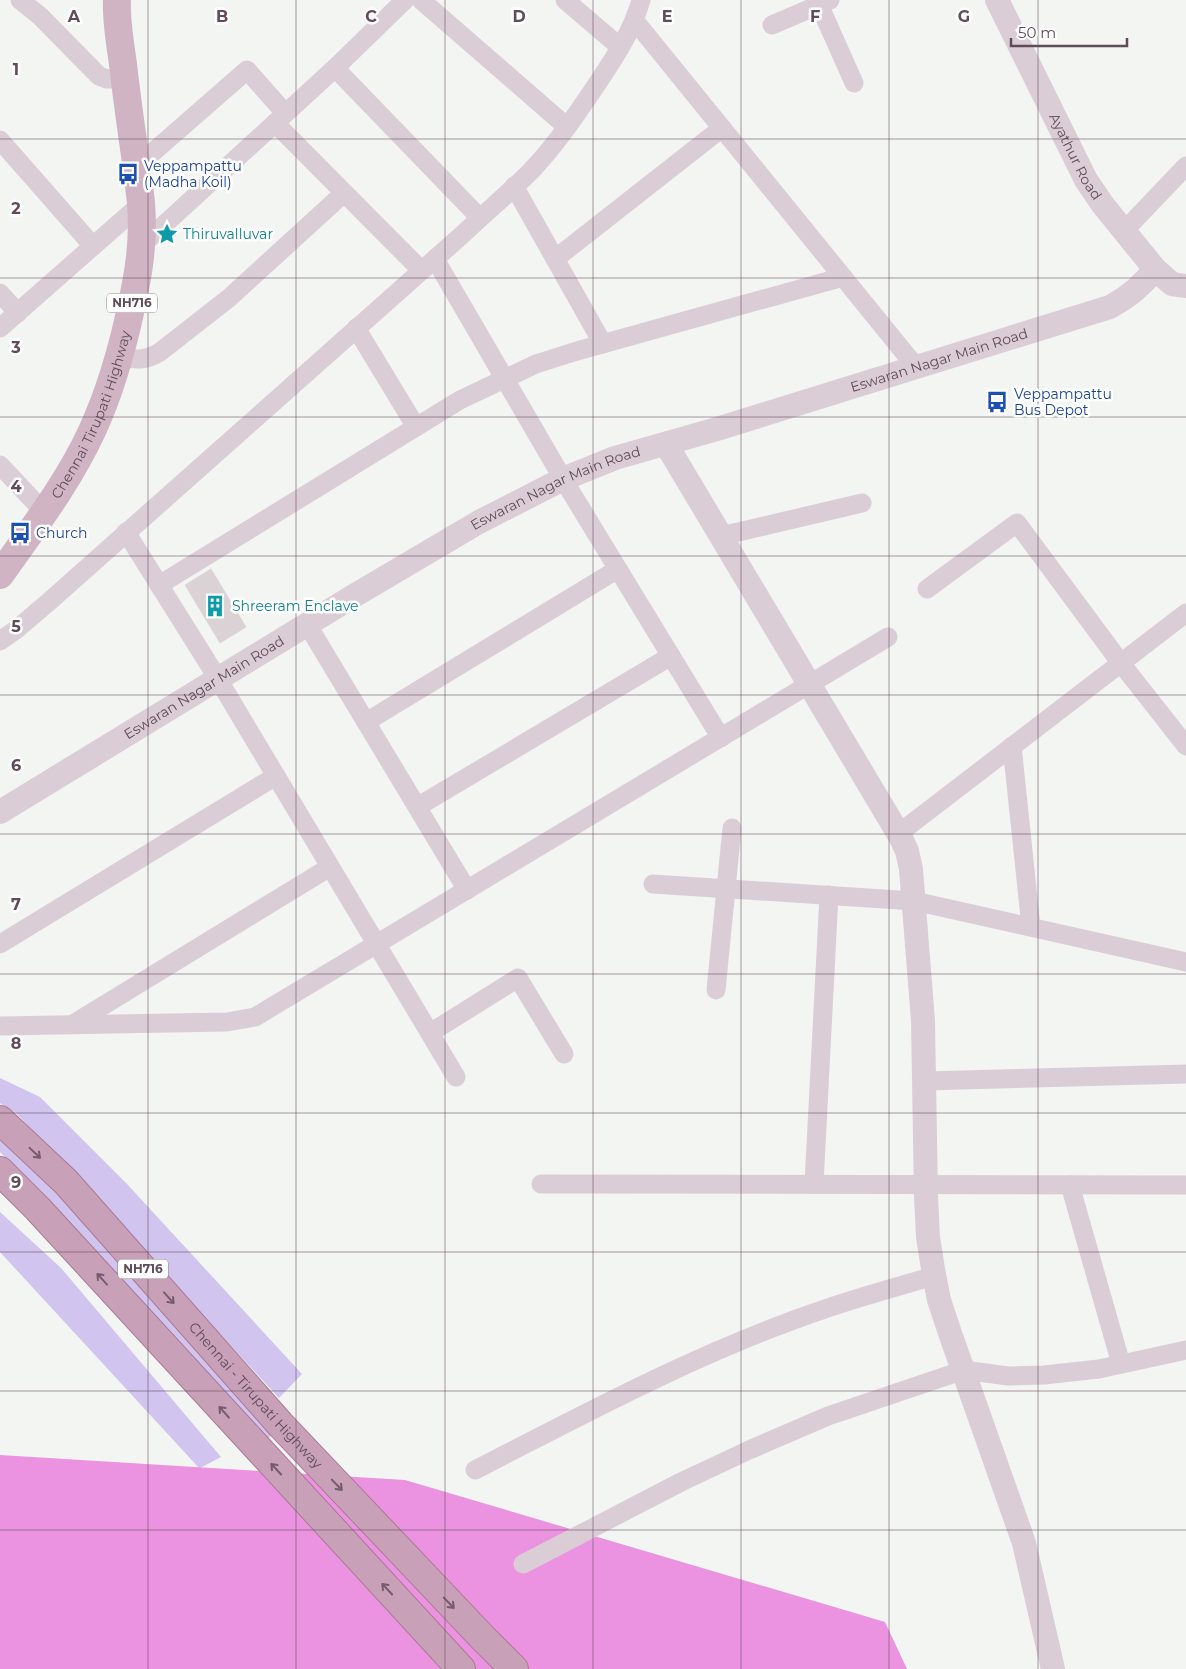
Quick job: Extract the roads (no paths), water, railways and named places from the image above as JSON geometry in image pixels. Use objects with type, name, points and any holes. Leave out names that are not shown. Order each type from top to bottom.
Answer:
[{"type":"highway","name":"Chennai - Tirupati Highway","points":[[0,1120],[66,1182],[280,1424],[514,1669]]},
{"type":"highway","name":"NH716","points":[[0,1171],[38,1209],[458,1666]]},
{"type":"main road","name":"Chennai Tirupati Highway","points":[[2,567],[63,484],[91,433],[106,398],[119,357],[141,260],[141,204],[124,78],[117,0]]},
{"type":"street","points":[[20,0],[40,16],[99,76],[107,79],[124,78]]},
{"type":"street","points":[[421,0],[567,127]]},
{"type":"street","points":[[565,0],[620,47]]},
{"type":"street","points":[[0,641],[45,605],[514,186],[548,152],[567,127],[620,47],[635,20],[642,0]]},
{"type":"street","name":"Ayathur Road","points":[[997,0],[1086,180],[1103,205],[1155,269],[1172,284],[1186,286]]},
{"type":"street","points":[[772,25],[822,2],[854,83]]},
{"type":"street","points":[[142,245],[335,68],[397,3]]},
{"type":"street","points":[[635,20],[916,367]]},
{"type":"street","points":[[335,68],[480,218]]},
{"type":"street","points":[[136,167],[247,70],[280,118],[344,193],[428,264],[504,378],[563,479],[721,738]]},
{"type":"street","points":[[555,259],[722,128]]},
{"type":"street","points":[[0,140],[93,246]]},
{"type":"street","points":[[1124,231],[1186,166]]},
{"type":"street","points":[[514,186],[603,344]]},
{"type":"street","points":[[119,357],[142,360],[151,358],[160,352],[243,286],[344,193]]},
{"type":"street","points":[[0,328],[141,204]]},
{"type":"street","name":"Eswaran Nagar Main Road","points":[[0,812],[307,624],[479,522],[563,479],[615,458],[1110,307],[1124,300],[1137,290],[1155,269]]},
{"type":"street","points":[[159,585],[460,400],[504,378],[536,364],[603,344],[843,277]]},
{"type":"street","points":[[0,293],[18,312]]},
{"type":"street","points":[[356,328],[416,427]]},
{"type":"street","points":[[666,444],[810,684],[907,851],[911,869],[923,1021],[928,1237],[934,1276],[939,1300],[1024,1543],[1053,1669]]},
{"type":"street","points":[[0,464],[44,512]]},
{"type":"street","points":[[721,536],[862,503]]},
{"type":"street","points":[[926,589],[1017,523],[1120,662],[1186,746]]},
{"type":"street","points":[[126,532],[218,679],[456,1078]]},
{"type":"street","points":[[366,722],[618,569]]},
{"type":"street","points":[[898,834],[1186,613]]},
{"type":"street","points":[[307,624],[467,890]]},
{"type":"street","points":[[0,1026],[227,1022],[255,1017],[888,637]]},
{"type":"street","points":[[417,807],[671,656]]},
{"type":"street","points":[[1012,746],[1031,927]]},
{"type":"street","points":[[0,944],[276,776]]},
{"type":"street","points":[[716,990],[732,828]]},
{"type":"street","points":[[73,1024],[330,867]]},
{"type":"street","points":[[653,884],[914,901],[1186,962]]},
{"type":"street","points":[[814,1184],[829,895]]},
{"type":"street","points":[[430,1033],[518,978],[564,1054]]},
{"type":"street","points":[[925,1081],[1186,1074]]},
{"type":"street","points":[[540,1184],[1186,1185]]},
{"type":"street","points":[[1070,1185],[1121,1364]]},
{"type":"street","points":[[475,1470],[616,1397],[774,1328],[862,1296],[934,1276]]},
{"type":"street","points":[[523,1564],[680,1482],[749,1450],[828,1416],[964,1370],[1008,1376],[1044,1375],[1099,1369],[1186,1350]]},
{"type":"place","name":"Veppampattu (Madha Koil)","points":[[128,174]]},
{"type":"place","name":"Thiruvalluvar","points":[[167,234]]},
{"type":"place","name":"Veppampattu Bus Depot","points":[[997,402]]},
{"type":"place","name":"Church","points":[[20,533]]},
{"type":"place","name":"Shreeram Enclave","points":[[215,606]]}]
